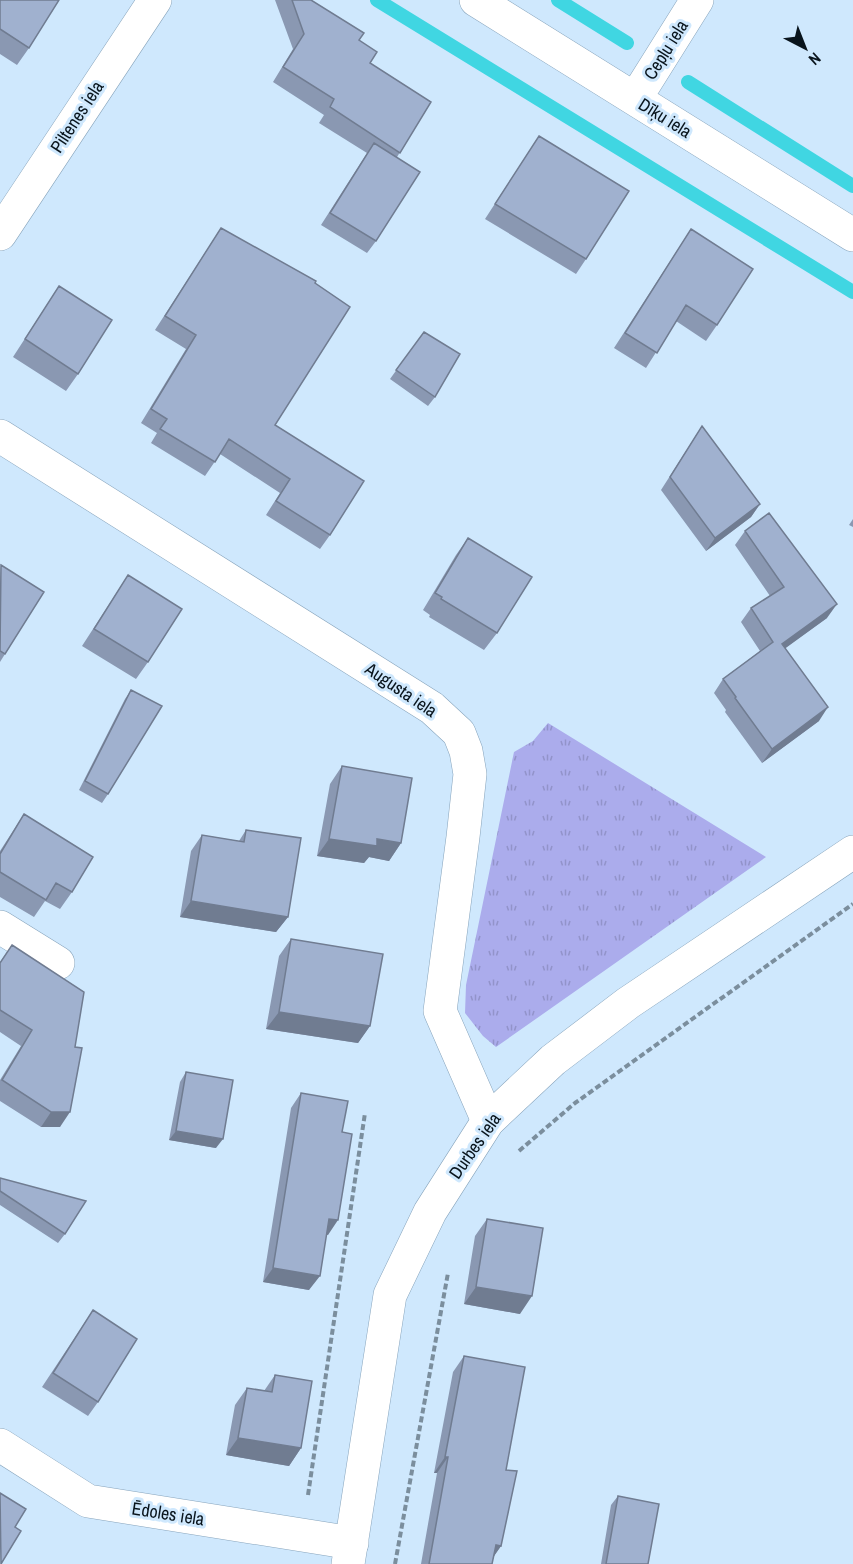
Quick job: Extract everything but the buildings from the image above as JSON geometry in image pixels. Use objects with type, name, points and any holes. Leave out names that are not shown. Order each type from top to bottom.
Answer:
[{"type":"street","name":"Piltenes iela","points":[[0,234],[155,0]]},
{"type":"street","name":"Dīķu iela","points":[[476,0],[853,236]]},
{"type":"street","name":"Cepļu iela","points":[[635,99],[697,0]]},
{"type":"street","name":"Augusta iela","points":[[0,436],[432,708],[459,733],[471,774],[440,1011],[488,1121]]},
{"type":"street","name":"Durbes iela","points":[[350,1553],[390,1295],[430,1212],[488,1121],[553,1060],[628,1003],[853,852]]},
{"type":"street","points":[[0,927],[58,963]]},
{"type":"street","name":"Ēdoles iela","points":[[0,1445],[88,1501],[302,1535],[350,1553]]},
{"type":"path","points":[[517,1152],[575,1103],[853,904]]},
{"type":"path","points":[[302,1535],[365,1113]]},
{"type":"path","points":[[395,1564],[448,1269]]},
{"type":"green space","points":[[548,723],[766,857],[496,1047],[483,1036],[465,1013],[466,985],[514,752],[533,741]]},
{"type":"waterway","points":[[377,0],[853,292]]},
{"type":"waterway","points":[[558,0],[627,43]]},
{"type":"waterway","points":[[688,82],[853,186]]}]
